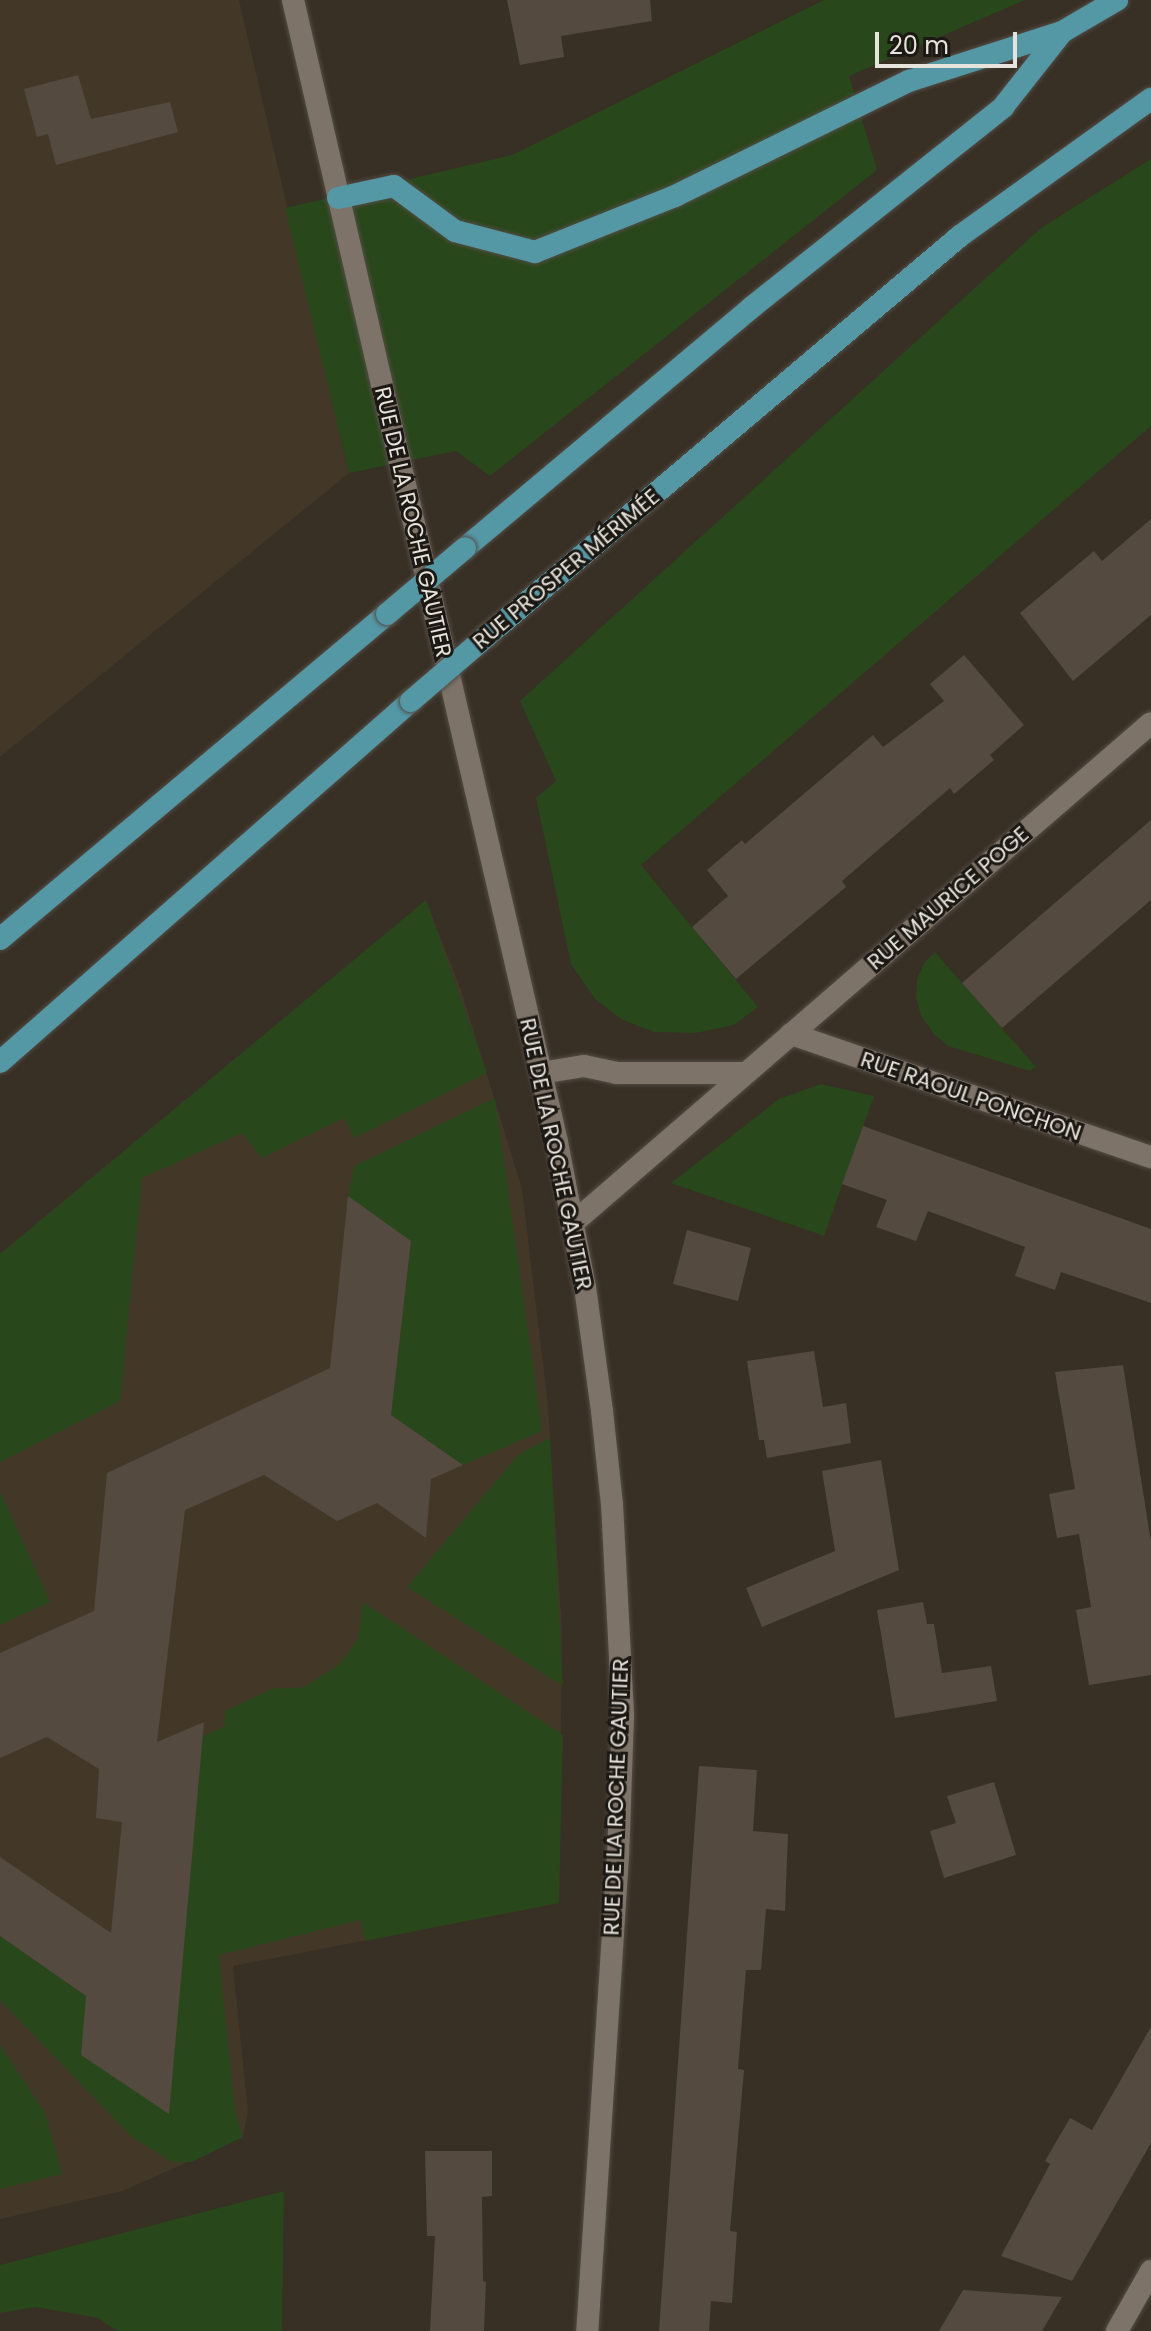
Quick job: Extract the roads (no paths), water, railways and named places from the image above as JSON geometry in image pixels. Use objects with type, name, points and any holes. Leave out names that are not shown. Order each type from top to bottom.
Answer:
[{"type":"main road","points":[[338,198],[394,186],[455,231],[535,252],[675,196],[909,81],[1062,32],[1117,0]]},
{"type":"main road","points":[[0,939],[752,307],[1003,107],[1062,32]]},
{"type":"main road","name":"RUE PROSPER MÉRIMÉE","points":[[0,1062],[411,701],[960,236],[1151,99]]},
{"type":"street","name":"RUE DE LA ROCHE GAUTIER","points":[[293,0],[541,1073],[585,1287],[612,1504],[623,1716],[618,1856],[587,2331]]},
{"type":"street","name":"RUE MAURICE POGE","points":[[573,1223],[1151,723]]},
{"type":"street","name":"RUE RAOUL PONCHON","points":[[791,1034],[1151,1157]]},
{"type":"street","points":[[541,1073],[584,1066],[616,1073],[745,1073]]},
{"type":"street","points":[[1117,2331],[1151,2271]]}]
